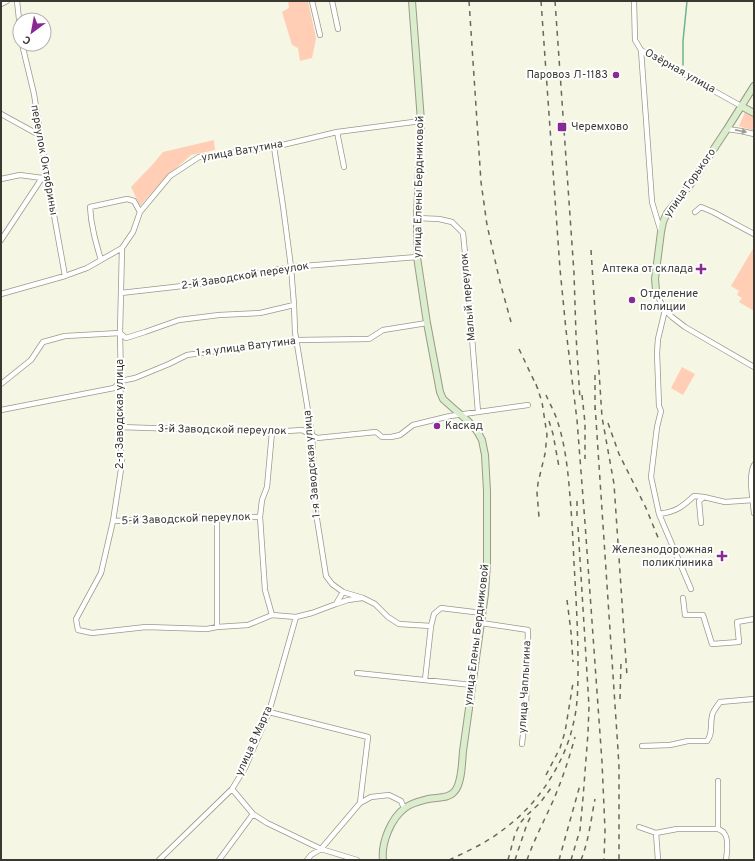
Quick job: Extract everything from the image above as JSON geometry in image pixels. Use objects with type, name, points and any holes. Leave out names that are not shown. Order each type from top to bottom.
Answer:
[{"type":"street","points":[[1,4],[7,1]]},
{"type":"street","points":[[17,1],[18,12]]},
{"type":"street","points":[[312,1],[320,36]]},
{"type":"street","points":[[332,1],[338,30]]},
{"type":"street","name":"улица Елены Бердниковой","points":[[383,860],[384,845],[390,827],[396,816],[404,808],[414,802],[447,796],[454,793],[458,786],[485,594],[487,491],[485,455],[482,440],[477,431],[443,399],[440,392],[427,323],[418,257],[417,218],[420,121],[412,1]]},
{"type":"street","name":"Озёрная улица","points":[[634,1],[636,40],[641,50],[741,106]]},
{"type":"street","points":[[641,50],[652,202],[661,232]]},
{"type":"street","name":"переулок Октябрины","points":[[24,52],[34,94],[65,276]]},
{"type":"street","name":"улица Горького","points":[[656,290],[655,279],[661,232],[667,213],[690,185],[754,86]]},
{"type":"street","points":[[741,106],[754,113]]},
{"type":"street","points":[[1,114],[41,136]]},
{"type":"street","name":"улица Ватутина","points":[[1,294],[65,276],[87,268],[122,248],[133,232],[140,212],[170,176],[200,157],[274,146],[337,132],[420,121]]},
{"type":"street","points":[[727,129],[754,134]]},
{"type":"street","points":[[337,132],[344,167]]},
{"type":"street","name":"1-я Заводская улица","points":[[274,146],[290,266],[296,340],[312,435],[316,513],[326,576],[332,584],[343,592],[363,598],[375,604],[388,617],[399,624],[431,626]]},
{"type":"street","points":[[1,179],[20,175],[42,178],[47,176]]},
{"type":"street","points":[[1,240],[42,178]]},
{"type":"street","points":[[102,260],[95,240],[91,222],[90,207],[127,199],[134,201],[140,212]]},
{"type":"street","points":[[696,212],[701,207],[754,234]]},
{"type":"street","name":"Малый переулок","points":[[417,218],[439,219],[452,222],[463,233],[478,412]]},
{"type":"street","name":"2-я Заводская улица","points":[[122,248],[119,427],[122,463],[113,521],[101,573],[76,619],[78,630],[92,632],[146,627],[207,629],[217,627]]},
{"type":"street","name":"2-й Заводской переулок","points":[[121,293],[200,284],[290,266],[418,257]]},
{"type":"street","points":[[656,290],[665,310],[672,317],[685,327],[754,367]]},
{"type":"street","points":[[1,384],[32,360],[43,342],[65,336],[120,333],[126,338],[179,320],[219,315],[260,313],[294,305]]},
{"type":"street","points":[[665,310],[658,339],[657,353],[658,406],[661,411],[657,427],[650,477],[659,514],[691,588]]},
{"type":"street","name":"1-я улица Ватутина","points":[[1,410],[114,388],[120,381],[135,378],[169,364],[187,354],[296,340],[369,339],[382,330],[427,323]]},
{"type":"street","name":"3-й Заводской переулок","points":[[119,427],[272,432],[302,430],[317,438],[376,432],[382,437],[391,437],[400,435],[413,425],[450,416],[528,405]]},
{"type":"street","points":[[272,432],[267,487],[262,500],[260,517],[265,590],[272,615]]},
{"type":"street","points":[[753,467],[751,478],[754,513]]},
{"type":"street","points":[[659,514],[669,513],[679,509],[694,496],[725,502],[753,500]]},
{"type":"street","points":[[701,523],[699,501],[704,497]]},
{"type":"street","points":[[217,517],[217,627],[248,624],[272,615],[296,617],[348,600],[363,598]]},
{"type":"street","name":"5-й Заводской переулок","points":[[113,521],[260,517]]},
{"type":"street","points":[[336,604],[343,592]]},
{"type":"street","points":[[684,598],[685,615],[703,616],[712,644],[739,642],[738,622],[754,619]]},
{"type":"street","points":[[425,680],[431,626],[434,614],[441,608],[482,613]]},
{"type":"street","name":"улица 8 Марта","points":[[159,860],[232,789],[245,768],[269,712],[296,617]]},
{"type":"street","name":"улица Чаплыгина","points":[[480,623],[528,630],[526,708],[522,744]]},
{"type":"street","points":[[357,674],[472,685]]},
{"type":"street","points":[[642,746],[670,745],[688,741],[707,741],[711,737],[712,716],[714,709],[720,702],[754,699]]},
{"type":"street","points":[[269,712],[368,737],[360,803]]},
{"type":"street","points":[[718,781],[718,829]]},
{"type":"street","points":[[232,789],[253,814],[267,823],[321,848],[357,860]]},
{"type":"street","points":[[307,860],[321,848],[360,803],[371,797],[389,794],[401,801],[404,808]]},
{"type":"street","points":[[219,860],[253,814]]},
{"type":"street","points":[[639,826],[656,833],[676,829],[718,829],[726,835],[726,860]]},
{"type":"street","points":[[656,833],[658,860]]},
{"type":"shaded area","points":[[288,1],[308,1],[316,38],[312,58],[300,61],[298,48],[292,45],[282,12],[289,8]]},
{"type":"shaded area","points":[[745,112],[754,117],[754,131],[739,126]]},
{"type":"shaded area","points":[[214,140],[215,150],[191,155],[163,180],[140,206],[131,187],[163,152]]},
{"type":"shaded area","points":[[754,247],[754,311],[739,302],[742,298],[737,295],[739,291],[731,286]]},
{"type":"shaded area","points":[[682,367],[695,374],[683,395],[671,388]]},
{"type":"waterway","points":[[683,65],[683,41],[687,1]]},
{"type":"railway","points":[[469,1],[481,182],[487,225],[511,322]]},
{"type":"railway","points":[[541,1],[560,269],[577,420],[585,523],[602,762],[605,830],[604,860]]},
{"type":"railway","points":[[555,1],[574,273],[580,400]]},
{"type":"railway","points":[[591,250],[602,417],[614,484],[627,676]]},
{"type":"railway","points":[[519,349],[538,389]]},
{"type":"railway","points":[[595,373],[595,410]]},
{"type":"railway","points":[[536,384],[542,402],[547,435],[545,454],[537,493],[539,517]]},
{"type":"railway","points":[[449,860],[478,846],[498,834],[516,819],[538,796],[548,783],[563,755],[575,718],[578,688],[578,640],[569,487],[566,456],[562,436],[556,417],[546,395]]},
{"type":"railway","points":[[582,395],[585,423],[585,459]]},
{"type":"railway","points":[[595,405],[619,767],[619,860]]},
{"type":"railway","points":[[549,421],[559,467]]},
{"type":"railway","points":[[608,423],[619,454],[646,508],[659,540]]},
{"type":"railway","points":[[577,501],[577,521]]},
{"type":"railway","points":[[571,860],[580,830],[589,706],[578,527]]},
{"type":"railway","points":[[567,600],[573,662]]},
{"type":"railway","points":[[620,699],[621,663]]},
{"type":"railway","points":[[546,775],[560,748],[565,732],[573,683]]},
{"type":"railway","points":[[527,860],[553,801],[575,737]]},
{"type":"railway","points":[[559,860],[580,785]]},
{"type":"railway","points":[[508,860],[515,834],[521,822],[540,803],[551,788]]},
{"type":"railway","points":[[581,860],[588,837],[595,799]]},
{"type":"railway","points":[[515,860],[527,824],[532,814]]},
{"type":"place","name":"Паровоз Л-1183","points":[[616,75]]},
{"type":"place","name":"Черемхово","points":[[562,127]]},
{"type":"place","name":"Аптека от склада","points":[[701,269]]},
{"type":"place","name":"Отделение полиции","points":[[632,300]]},
{"type":"place","name":"Каскад","points":[[437,426]]},
{"type":"place","name":"Железнодорожная поликлиника","points":[[722,556]]}]
